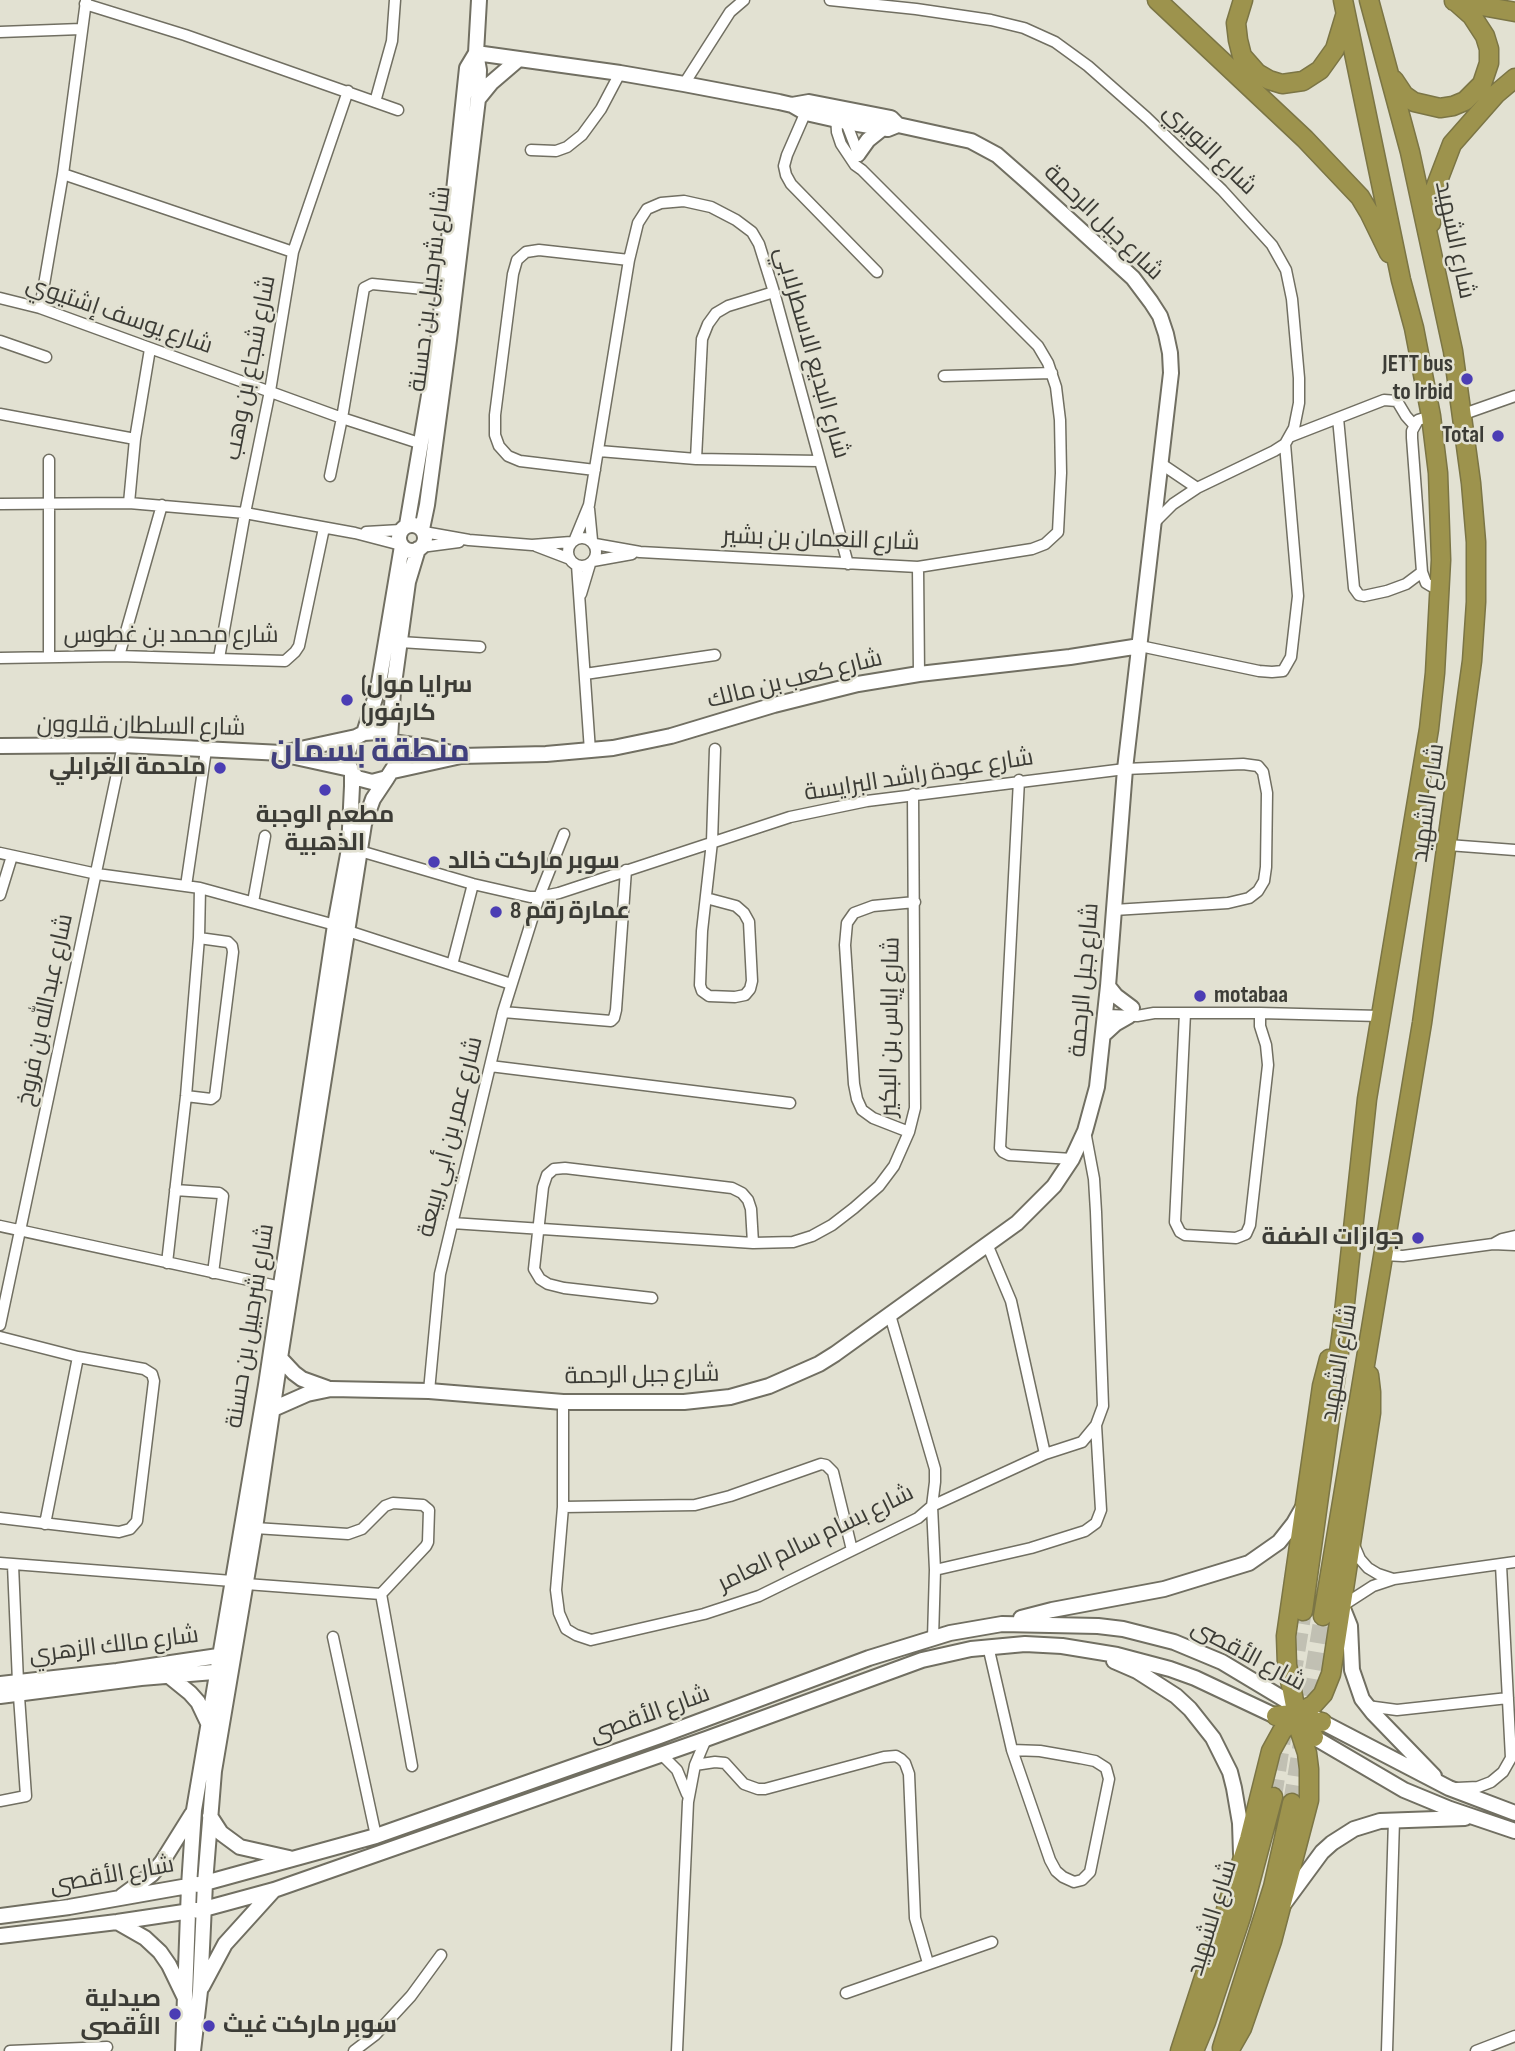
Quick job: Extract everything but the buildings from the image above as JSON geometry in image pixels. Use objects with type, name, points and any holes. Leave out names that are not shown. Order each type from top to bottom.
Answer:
[{"type":"highway","points":[[1157,0],[1305,139],[1360,197],[1370,212],[1401,280]]},
{"type":"highway","points":[[1243,0],[1237,23],[1242,56],[1257,73],[1282,84],[1303,81],[1320,70],[1335,49],[1345,6]]},
{"type":"highway","name":"شارع الشهيد","points":[[1323,1616],[1422,1023],[1472,661],[1476,602],[1474,513],[1452,351],[1410,152],[1369,0]]},
{"type":"highway","points":[[1382,46],[1398,86],[1414,102],[1440,108],[1465,101],[1486,76],[1489,49],[1478,24],[1453,0]]},
{"type":"highway","points":[[1453,0],[1515,12]]},
{"type":"highway","name":"شارع الشهيد","points":[[1303,1611],[1342,1331],[1362,1132],[1429,729],[1440,589],[1440,502],[1422,421],[1414,328],[1401,280],[1345,6]]},
{"type":"highway","points":[[1434,265],[1431,215],[1434,191],[1452,144],[1480,110],[1515,78]]},
{"type":"highway","points":[[1229,2051],[1242,2028],[1266,1959],[1309,1800],[1309,1769],[1287,1665],[1286,1636],[1322,1386],[1328,1363],[1342,1331]]},
{"type":"highway","points":[[1180,2051],[1256,1813],[1270,1751],[1276,1740],[1318,1700],[1329,1681],[1371,1413],[1371,1392],[1365,1361]]},
{"type":"highway","name":"شارع الشهيد","points":[[1194,2051],[1241,1917],[1273,1797]]},
{"type":"highway","name":"شارع الشهيد","points":[[1221,2051],[1264,1916],[1292,1803]]},
{"type":"street","points":[[375,102],[392,41],[395,0]]},
{"type":"street","name":"شارع شرحبيل بن حسنة","points":[[409,535],[427,505],[449,340],[478,99],[479,70],[476,54],[479,0]]},
{"type":"street","points":[[684,84],[730,12],[744,0]]},
{"type":"street","name":"شارع النويري","points":[[830,0],[991,20],[1024,27],[1055,42],[1088,66],[1147,118],[1222,190],[1272,245],[1286,270],[1292,299],[1299,378],[1297,417],[1287,440],[1298,596],[1291,657],[1283,671],[1272,673],[1140,646]]},
{"type":"street","points":[[40,308],[63,174],[85,2],[185,34],[398,110]]},
{"type":"street","points":[[0,32],[81,29]]},
{"type":"street","name":"شارع شرحبيل بن حسنة","points":[[360,735],[379,689],[409,535],[438,342],[467,68],[476,54]]},
{"type":"street","name":"شارع جبل الرحمة","points":[[273,1409],[307,1394],[331,1389],[429,1391],[563,1402],[684,1402],[715,1400],[749,1393],[789,1378],[819,1364],[1017,1223],[1054,1186],[1072,1160],[1085,1131],[1097,1087],[1106,1010],[1125,769],[1171,373],[1170,353],[1160,316],[1133,278],[1050,202],[986,148],[958,137],[898,125],[888,129],[842,115],[684,84],[476,54]]},
{"type":"street","points":[[478,99],[498,76],[519,59]]},
{"type":"street","points":[[531,149],[556,151],[567,147],[582,135],[601,109],[620,73]]},
{"type":"street","name":"شارع شجاع بن وهب","points":[[219,659],[270,391],[293,252],[348,91]]},
{"type":"street","points":[[808,108],[787,155],[784,166],[786,175],[791,184],[877,272]]},
{"type":"street","points":[[842,115],[862,161],[862,170]]},
{"type":"street","name":"شارع جبل الرحمة","points":[[842,115],[891,118],[898,125]]},
{"type":"street","name":"شارع النعمان بن بشير","points":[[593,542],[640,552],[918,567],[1032,549],[1045,544],[1058,533],[1060,420],[1052,373],[1038,346],[855,165],[847,155],[837,132],[842,115]]},
{"type":"street","points":[[858,154],[868,140],[883,128]]},
{"type":"street","points":[[63,174],[293,252]]},
{"type":"street","name":"شارع البديع الاسطرلابي","points":[[573,541],[589,505],[629,260],[638,223],[648,209],[661,203],[684,201],[711,207],[736,220],[752,232],[765,259],[848,564]]},
{"type":"street","points":[[595,470],[520,461],[508,456],[499,446],[495,435],[495,415],[513,274],[517,260],[526,252],[539,250],[629,260]]},
{"type":"street","points":[[330,476],[364,288],[372,284],[444,291]]},
{"type":"street","points":[[696,459],[702,339],[708,324],[716,313],[728,306],[775,292]]},
{"type":"street","name":"شارع يوسف إشتيوي","points":[[0,298],[40,308],[342,418],[422,444]]},
{"type":"street","points":[[0,341],[46,357]]},
{"type":"street","points":[[129,503],[135,439],[150,349]]},
{"type":"street","points":[[944,376],[1052,373]]},
{"type":"street","points":[[1461,415],[1515,396]]},
{"type":"street","points":[[1154,523],[1197,488],[1274,451],[1287,440],[1391,399],[1397,401],[1406,416],[1422,421],[1412,438],[1422,572],[1426,583],[1440,589]]},
{"type":"street","points":[[0,414],[135,439]]},
{"type":"street","points":[[1338,418],[1356,592],[1364,596],[1387,591],[1406,584],[1422,572]]},
{"type":"street","points":[[599,452],[696,459],[819,461]]},
{"type":"street","points":[[49,656],[50,460]]},
{"type":"street","points":[[1160,463],[1197,488]]},
{"type":"street","points":[[0,505],[162,505],[245,513],[355,533],[532,545],[573,541],[583,537],[593,542],[597,553],[578,604]]},
{"type":"street","points":[[119,656],[162,505]]},
{"type":"street","name":"شارع البديع الاسطرلابي","points":[[589,505],[593,542]]},
{"type":"street","name":"شارع محمد بن غطوس","points":[[0,658],[119,656],[285,661],[299,646],[324,528]]},
{"type":"street","points":[[409,535],[409,551],[469,540]]},
{"type":"street","points":[[573,541],[568,551],[574,562],[590,751]]},
{"type":"street","points":[[532,545],[574,562],[592,562]]},
{"type":"street","points":[[391,740],[378,732],[360,735],[351,744],[348,752],[347,761],[351,770],[364,781],[372,782],[390,774],[397,756],[391,740],[392,699],[411,570],[420,548]]},
{"type":"street","name":"شارع النعمان بن بشير","points":[[592,562],[640,552]]},
{"type":"street","points":[[918,567],[919,674]]},
{"type":"street","points":[[400,642],[480,647]]},
{"type":"street","name":"شارع كعب بن مالك","points":[[390,774],[461,756],[590,751],[643,743],[821,692],[919,674],[1070,657],[1140,646]]},
{"type":"street","points":[[585,674],[715,655]]},
{"type":"street","name":"شارع السلطان قلاوون","points":[[282,753],[360,735]]},
{"type":"street","name":"شارع كعب بن مالك","points":[[391,740],[461,756]]},
{"type":"street","name":"شارع السلطان قلاوون","points":[[0,746],[123,745],[282,753],[351,770]]},
{"type":"street","name":"شارع عبدالله بن فروخ","points":[[0,1325],[123,745]]},
{"type":"street","points":[[706,898],[736,906],[749,922],[752,981],[745,995],[722,998],[709,996],[702,991],[700,985],[702,931],[712,842],[715,749]]},
{"type":"street","points":[[186,886],[206,750]]},
{"type":"street","name":"شارع عودة راشد البرايسة","points":[[360,851],[472,884],[539,897],[559,893],[803,814],[867,801],[1019,780],[1125,769],[1243,764],[1258,766],[1263,772],[1267,793],[1266,867],[1264,881],[1258,891],[1239,901],[1114,910]]},
{"type":"street","name":"شارع شرحبيل بن حسنة","points":[[226,1656],[223,1635],[255,1528],[341,928],[349,849],[351,770]]},
{"type":"street","name":"شارع شرحبيل بن حسنة","points":[[183,2051],[188,1886],[194,1810],[208,1723],[223,1671],[239,1582],[281,1287],[341,928],[368,811],[379,788],[390,774]]},
{"type":"street","points":[[1019,780],[1001,1150],[1006,1154],[1072,1160]]},
{"type":"street","name":"شارع إياس بن البكير","points":[[452,1223],[753,1243],[793,1242],[813,1236],[832,1225],[879,1185],[894,1166],[909,1132],[915,1108],[913,794]]},
{"type":"street","name":"شارع عمر بن أبي ربيعة","points":[[429,1391],[440,1275],[503,1012],[539,897],[564,834]]},
{"type":"street","points":[[253,902],[265,836]]},
{"type":"street","points":[[1448,845],[1515,850]]},
{"type":"street","points":[[0,853],[97,874],[200,888],[341,928],[511,984]]},
{"type":"street","points":[[0,895],[12,856]]},
{"type":"street","points":[[503,1012],[611,1021],[614,1018],[617,1010],[626,870]]},
{"type":"street","points":[[452,965],[472,884]]},
{"type":"street","points":[[167,1263],[186,1096],[199,938],[200,888]]},
{"type":"street","points":[[909,1132],[873,1118],[862,1110],[857,1099],[845,945],[847,923],[854,913],[873,906],[915,902]]},
{"type":"street","points":[[186,1096],[211,1099],[215,1096],[233,953],[228,942],[199,938]]},
{"type":"street","points":[[1108,986],[1130,1012]]},
{"type":"street","points":[[1106,1010],[1380,1016]]},
{"type":"street","points":[[1103,1035],[1130,1012]]},
{"type":"street","points":[[1185,1013],[1175,1222],[1180,1232],[1185,1235],[1236,1238],[1246,1234],[1250,1225],[1263,1105],[1268,1055],[1260,1026],[1260,1013]]},
{"type":"street","points":[[490,1066],[790,1103]]},
{"type":"street","points":[[933,1638],[935,1570],[932,1506],[1045,1454],[1082,1442],[1096,1426],[1103,1406],[1094,1179],[1085,1131]]},
{"type":"street","points":[[652,1298],[548,1284],[540,1279],[534,1269],[543,1188],[547,1175],[554,1169],[565,1168],[732,1188],[748,1200],[753,1243]]},
{"type":"street","points":[[175,1190],[223,1196],[213,1273]]},
{"type":"street","points":[[0,1226],[281,1287]]},
{"type":"street","points":[[1493,1244],[1515,1236]]},
{"type":"street","points":[[987,1244],[1011,1301],[1045,1454]]},
{"type":"street","points":[[1383,1255],[1493,1244],[1515,1245]]},
{"type":"street","name":"شارع بسام سالم العامر","points":[[563,1402],[563,1507],[556,1590],[559,1613],[566,1629],[591,1640],[680,1620],[759,1596],[919,1518],[932,1506],[936,1482],[933,1461],[890,1315]]},
{"type":"street","points":[[0,1336],[78,1357],[144,1369],[152,1374],[155,1381],[137,1521],[130,1529],[119,1532],[0,1518]]},
{"type":"street","points":[[45,1524],[78,1357]]},
{"type":"street","name":"شارع جبل الرحمة","points":[[280,1358],[302,1379],[331,1389]]},
{"type":"street","points":[[935,1570],[1031,1548],[1085,1531],[1096,1523],[1101,1510],[1096,1426]]},
{"type":"street","points":[[563,1507],[695,1504],[730,1496],[821,1464],[833,1472],[852,1550]]},
{"type":"street","points":[[1002,1624],[1052,1610],[1164,1589],[1249,1563],[1270,1550],[1287,1533],[1305,1501]]},
{"type":"street","points":[[255,1528],[348,1534],[362,1529],[385,1506],[393,1503],[423,1505],[429,1510],[428,1542],[381,1594]]},
{"type":"street","points":[[1351,1540],[1360,1559],[1368,1568],[1394,1579]]},
{"type":"street","points":[[1501,1565],[1511,1758],[1497,1777],[1485,1785],[1446,1787],[1367,1706],[1358,1690],[1352,1670],[1350,1626],[1342,1606],[1373,1586],[1394,1579],[1515,1562]]},
{"type":"street","points":[[0,1563],[381,1594]]},
{"type":"street","points":[[0,1801],[26,1796],[13,1565]]},
{"type":"street","points":[[381,1594],[412,1766]]},
{"type":"street","name":"شارع الأقصى","points":[[0,1916],[188,1886],[376,1836],[660,1736],[869,1658],[982,1626],[1056,1623],[1098,1626],[1174,1642],[1222,1662],[1297,1718]]},
{"type":"street","points":[[195,1659],[223,1635]]},
{"type":"street","points":[[333,1637],[376,1836]]},
{"type":"street","points":[[988,1646],[1012,1750],[1056,1871],[1074,1882],[1082,1880],[1090,1872],[1109,1779],[1106,1768],[1095,1761],[1061,1754],[1012,1750]]},
{"type":"street","name":"شارع الأقصى","points":[[0,1936],[187,1912],[274,1890],[706,1739],[922,1660],[988,1646],[1062,1646],[1117,1655],[1170,1668],[1297,1718]]},
{"type":"street","points":[[1090,1650],[1137,1671],[1167,1689],[1190,1709],[1213,1738],[1230,1772],[1238,1806],[1240,1864]]},
{"type":"street","name":"شارع مالك الزهري","points":[[0,1696],[18,1688],[226,1656]]},
{"type":"street","name":"شارع شرحبيل بن حسنة","points":[[193,2051],[200,1991],[205,1882],[223,1671]]},
{"type":"street","name":"شارع مالك الزهري","points":[[0,1684],[18,1688],[223,1671]]},
{"type":"street","points":[[169,1676],[198,1702],[208,1723]]},
{"type":"street","points":[[1367,1706],[1397,1710],[1508,1698]]},
{"type":"street","points":[[1297,1718],[1446,1787],[1515,1813]]},
{"type":"street","points":[[1297,1718],[1404,1790],[1515,1831]]},
{"type":"street","points":[[677,2051],[688,1802],[695,1765],[706,1739]]},
{"type":"street","points":[[661,1754],[670,1761],[682,1780],[688,1802]]},
{"type":"street","points":[[695,1765],[725,1763],[744,1784],[765,1789],[884,1756],[901,1759],[909,1774],[915,1918],[928,1963]]},
{"type":"street","points":[[118,1899],[152,1874],[194,1810]]},
{"type":"street","points":[[210,1815],[221,1833],[240,1847],[294,1859]]},
{"type":"street","points":[[1282,1906],[1322,1853],[1354,1829],[1394,1820],[1473,1817]]},
{"type":"street","points":[[1387,2051],[1394,1820]]},
{"type":"street","points":[[200,1991],[225,1944],[274,1890]]},
{"type":"street","points":[[117,1922],[145,1938],[160,1952],[186,1999]]},
{"type":"street","points":[[846,1993],[992,1942]]},
{"type":"street","points":[[354,2051],[375,2035],[411,1996],[441,1955]]},
{"type":"street","points":[[1476,2051],[1515,2036]]},
{"type":"street","points":[[13,2051],[107,2047]]},
{"type":"tunnel","points":[[1292,1677],[1303,1611]]},
{"type":"tunnel","points":[[1292,1803],[1323,1616]]},
{"type":"tunnel","points":[[1273,1797],[1283,1732]]},
{"type":"place","name":"JETT bus to Irbid","points":[[1467,379]]},
{"type":"place","name":"Total","points":[[1498,436]]},
{"type":"place","name":"(سرايا مول (كارفور","points":[[347,700]]},
{"type":"place","name":"ملحمة الغرابلي","points":[[220,768]]},
{"type":"place","name":"مطعم الوجبة الذهبية","points":[[325,790]]},
{"type":"place","name":"سوبر ماركت خالد","points":[[434,862]]},
{"type":"place","name":"عمارة رقم 8","points":[[496,912]]},
{"type":"place","name":"motabaa","points":[[1200,996]]},
{"type":"place","name":"جوازات الضفة","points":[[1418,1238]]},
{"type":"place","name":"صيدلية الأقصى","points":[[175,2014]]},
{"type":"place","name":"سوبر ماركت غيث","points":[[209,2026]]},
{"type":"district","name":"منطقة بسمان","points":[[370,753]]}]
